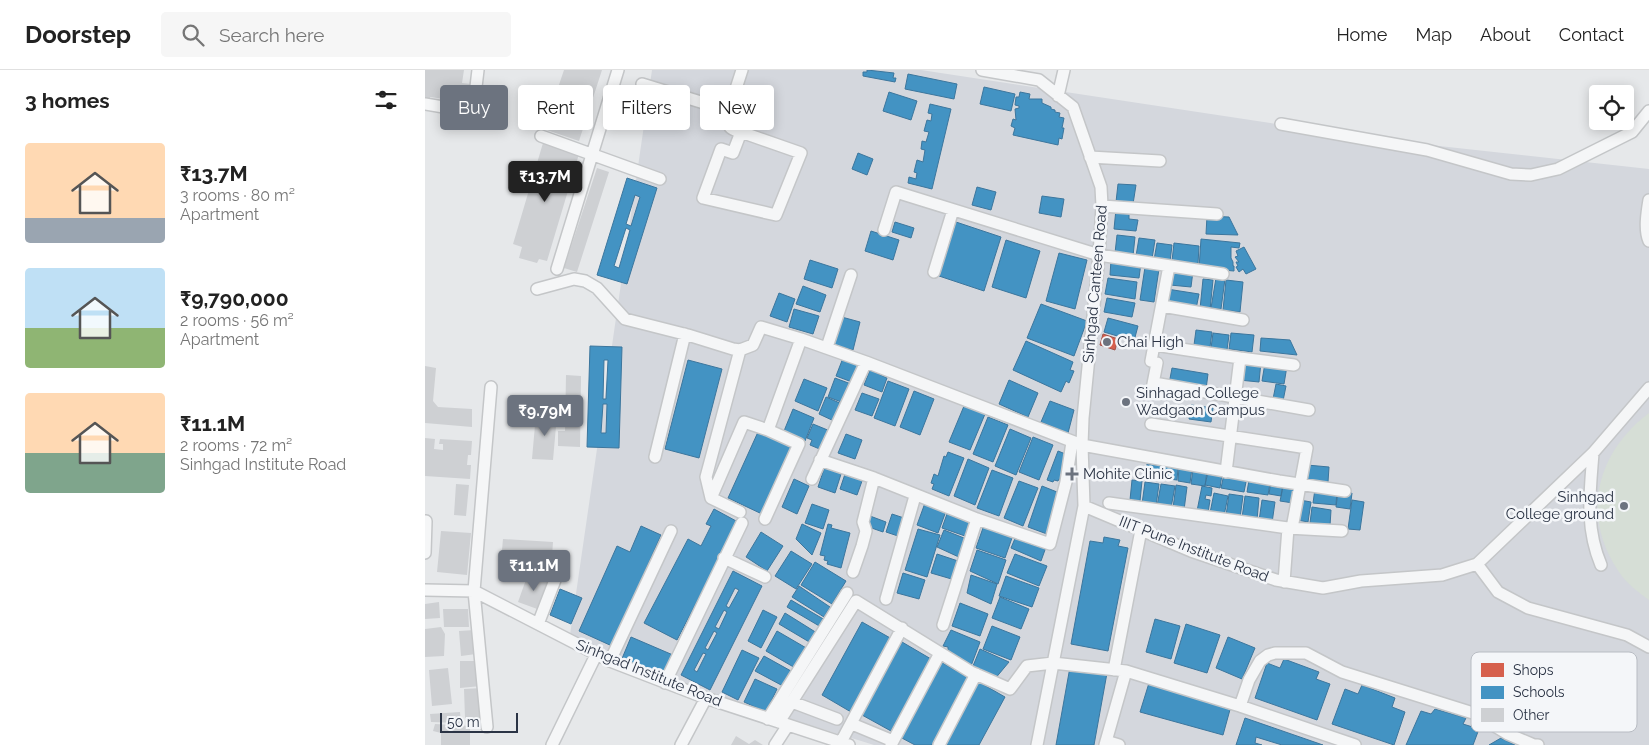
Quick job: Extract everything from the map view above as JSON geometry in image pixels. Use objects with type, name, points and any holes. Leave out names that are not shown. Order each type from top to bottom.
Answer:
[{"type":"street","points":[[425,104],[473,112],[478,70]]},
{"type":"street","points":[[557,269],[618,70]]},
{"type":"street","points":[[738,85],[742,70]]},
{"type":"street","name":"Sinhgad Canteen Road","points":[[988,70],[1039,80],[1073,107],[1101,187],[1102,206],[1099,255],[1077,444]]},
{"type":"street","points":[[1058,96],[1064,70]]},
{"type":"street","points":[[641,84],[700,102]]},
{"type":"street","points":[[1281,124],[1427,150],[1511,174],[1531,175],[1558,169],[1632,132],[1649,111]]},
{"type":"street","points":[[734,130],[741,132],[801,153],[776,215],[703,198],[721,149],[733,153],[741,132]]},
{"type":"street","points":[[541,136],[660,179]]},
{"type":"street","points":[[1090,157],[1160,161]]},
{"type":"street","points":[[884,230],[896,192],[1099,255],[1223,274]]},
{"type":"street","points":[[1649,200],[1647,220],[1647,237],[1649,241]]},
{"type":"street","points":[[1102,206],[1217,214]]},
{"type":"street","points":[[934,272],[953,210]]},
{"type":"street","points":[[1169,266],[1151,361],[1157,363],[1153,386],[1235,397],[1309,410]]},
{"type":"street","points":[[827,347],[851,275]]},
{"type":"street","points":[[537,289],[574,280],[585,281],[597,288],[625,319],[741,350],[753,345],[761,327],[827,347],[1077,444],[1225,472],[1345,491]]},
{"type":"street","points":[[1162,306],[1243,320]]},
{"type":"street","points":[[655,457],[685,334]]},
{"type":"street","points":[[769,428],[801,339]]},
{"type":"street","points":[[1155,345],[1294,365]]},
{"type":"street","points":[[665,683],[724,558],[741,517],[711,498],[706,477],[741,350]]},
{"type":"street","points":[[1225,472],[1240,358]]},
{"type":"street","points":[[812,478],[865,362]]},
{"type":"street","points":[[487,727],[474,591],[491,387]]},
{"type":"street","name":"IIIT Pune Institute Road","points":[[1084,506],[1191,551],[1285,582],[1323,588],[1361,581],[1442,575],[1477,564],[1593,453],[1649,388]]},
{"type":"street","points":[[711,498],[744,422],[769,428],[799,444],[765,518]]},
{"type":"street","points":[[1151,424],[1307,448],[1290,528],[1285,582]]},
{"type":"street","points":[[1037,745],[1084,506],[1077,444]]},
{"type":"street","points":[[820,460],[874,478],[977,520],[1050,544],[1077,444]]},
{"type":"street","points":[[1593,453],[1590,503],[1591,537],[1601,565]]},
{"type":"street","points":[[853,572],[863,546],[866,531],[863,522],[874,478]]},
{"type":"street","points":[[887,599],[915,496]]},
{"type":"street","points":[[1109,503],[1290,528],[1342,531]]},
{"type":"street","points":[[943,625],[977,520]]},
{"type":"street","points":[[425,553],[426,521]]},
{"type":"street","points":[[1114,670],[1141,530]]},
{"type":"street","points":[[610,661],[671,531]]},
{"type":"street","points":[[724,558],[765,577]]},
{"type":"street","points":[[1477,564],[1498,592],[1528,608],[1627,635],[1649,647]]},
{"type":"street","points":[[538,624],[555,580]]},
{"type":"street","name":"Sinhgad Institute Road","points":[[425,590],[474,591],[610,661],[706,698],[845,744]]},
{"type":"street","points":[[768,719],[847,593]]},
{"type":"street","points":[[775,745],[792,702],[856,601],[976,674],[1010,689],[1027,666],[1053,663],[1126,671],[1240,706],[1355,745]]},
{"type":"street","points":[[845,744],[852,724],[901,628]]},
{"type":"street","points":[[852,724],[892,743],[940,653]]},
{"type":"street","points":[[1240,706],[1249,680],[1260,661],[1268,655],[1275,653],[1305,653],[1342,672],[1471,712]]},
{"type":"street","points":[[552,745],[597,655]]},
{"type":"street","points":[[1119,745],[1106,743],[1126,671]]},
{"type":"street","points":[[939,745],[976,674]]},
{"type":"street","points":[[681,745],[706,698]]},
{"type":"street","points":[[792,702],[837,719]]},
{"type":"street","points":[[1505,732],[1538,745]]},
{"type":"shaded area","name":"Sinhagad College Wadgaon Campus","points":[[652,70],[921,70],[1375,139],[1649,169],[1649,745],[874,745],[706,693],[570,635],[643,130],[690,130],[690,85],[650,85]]},
{"type":"shaded area","name":"Sinhgad College ground","points":[[1649,413],[1649,600],[1625,580],[1619,572],[1607,550],[1600,529],[1598,507],[1600,486],[1606,465],[1617,446],[1631,429]]},
{"type":"building: Shops","points":[[1103,334],[1118,339],[1115,350],[1100,345]]},
{"type":"building: Schools","points":[[867,70],[894,73],[893,78],[896,78],[895,82],[863,76],[863,72],[867,72]]},
{"type":"building: Schools","points":[[908,74],[957,84],[954,99],[905,89]]},
{"type":"building: Schools","points":[[984,87],[1015,94],[1011,111],[980,104]]},
{"type":"building: Schools","points":[[889,92],[917,101],[911,120],[883,111]]},
{"type":"building: Schools","points":[[1020,92],[1030,94],[1029,99],[1042,99],[1042,103],[1051,107],[1055,112],[1060,113],[1059,117],[1064,118],[1062,139],[1059,138],[1058,145],[1013,135],[1015,128],[1011,126],[1013,119],[1016,120],[1015,109],[1019,108],[1019,106],[1015,105],[1016,97],[1019,97]]},
{"type":"building: Schools","points":[[930,104],[951,109],[932,189],[908,183],[909,177],[916,179],[917,173],[914,172],[917,160],[923,162],[925,150],[921,149],[922,141],[926,142],[929,132],[924,131],[927,120],[931,121],[932,114],[928,113]]},
{"type":"building: Schools","points":[[858,153],[873,159],[867,175],[852,169]]},
{"type":"building: Schools","points":[[627,178],[657,188],[627,284],[597,275]],"holes":[[[635,195],[640,197],[631,226],[626,224]],[[626,228],[630,230],[619,268],[614,266]]]},
{"type":"building: Schools","points":[[1118,184],[1136,185],[1133,204],[1116,202]]},
{"type":"building: Schools","points":[[977,187],[996,192],[991,210],[972,205]]},
{"type":"building: Schools","points":[[1042,196],[1064,199],[1061,217],[1039,213]]},
{"type":"building: Schools","points":[[1116,209],[1129,211],[1129,219],[1138,220],[1136,231],[1114,229]]},
{"type":"building: Schools","points":[[1207,216],[1229,217],[1238,235],[1206,234]]},
{"type":"building: Schools","points":[[895,222],[914,228],[911,238],[892,232]]},
{"type":"building: Schools","points":[[956,222],[1001,237],[984,291],[939,276]]},
{"type":"building: Schools","points":[[871,231],[899,240],[893,260],[865,251]]},
{"type":"building: Schools","points":[[1117,235],[1135,237],[1133,256],[1115,253]]},
{"type":"building: Schools","points":[[1139,238],[1155,240],[1152,259],[1136,256]]},
{"type":"building: Schools","points":[[1201,239],[1240,243],[1239,248],[1231,247],[1234,271],[1199,268]]},
{"type":"building: Schools","points":[[1006,240],[1040,251],[1026,298],[992,287]]},
{"type":"building: Schools","points":[[1157,243],[1172,245],[1170,262],[1154,260]]},
{"type":"building: Schools","points":[[1174,243],[1199,246],[1198,264],[1172,261]]},
{"type":"building: Schools","points":[[1244,247],[1256,269],[1246,274],[1243,269],[1239,272],[1236,262],[1239,262],[1235,257],[1238,256],[1236,251]]},
{"type":"building: Schools","points":[[1059,253],[1087,260],[1075,309],[1046,301]]},
{"type":"building: Schools","points":[[810,260],[838,269],[832,288],[804,279]]},
{"type":"building: Schools","points":[[1111,260],[1141,263],[1139,278],[1110,275]]},
{"type":"building: Schools","points":[[1145,267],[1159,269],[1154,302],[1140,300]]},
{"type":"building: Schools","points":[[1172,269],[1193,271],[1191,287],[1170,285]]},
{"type":"building: Schools","points":[[1108,278],[1137,282],[1135,299],[1105,294]]},
{"type":"building: Schools","points":[[1216,278],[1225,279],[1221,309],[1211,308]]},
{"type":"building: Schools","points":[[1203,279],[1213,280],[1210,310],[1200,309]]},
{"type":"building: Schools","points":[[1226,280],[1243,282],[1240,312],[1223,310]]},
{"type":"building: Schools","points":[[803,286],[826,295],[820,312],[796,304]]},
{"type":"building: Schools","points":[[1167,289],[1199,294],[1196,309],[1165,303]]},
{"type":"building: Schools","points":[[779,293],[795,299],[787,322],[770,316]]},
{"type":"building: Schools","points":[[1107,298],[1135,303],[1132,317],[1104,312]]},
{"type":"building: Schools","points":[[1041,304],[1087,321],[1074,356],[1027,338]]},
{"type":"building: Schools","points":[[794,309],[819,316],[813,334],[789,327]]},
{"type":"building: Schools","points":[[838,316],[860,322],[853,350],[830,344]]},
{"type":"building: Schools","points":[[1108,318],[1138,326],[1134,341],[1104,332]]},
{"type":"building: Schools","points":[[1196,330],[1212,332],[1210,347],[1194,345]]},
{"type":"building: Schools","points":[[1213,333],[1229,335],[1227,350],[1211,348]]},
{"type":"building: Schools","points":[[1231,333],[1254,335],[1252,352],[1229,349]]},
{"type":"building: Schools","points":[[1261,338],[1290,340],[1297,355],[1260,351]]},
{"type":"building: Schools","points":[[1026,341],[1073,362],[1070,370],[1074,371],[1069,383],[1066,381],[1061,392],[1013,370]]},
{"type":"building: Schools","points":[[590,346],[622,347],[619,448],[587,447]],"holes":[[[604,360],[608,360],[606,399],[603,399]],[[603,404],[607,404],[606,433],[601,433]]]},
{"type":"building: Schools","points":[[843,358],[859,364],[852,382],[836,376]]},
{"type":"building: Schools","points":[[688,360],[722,369],[699,458],[665,449]]},
{"type":"building: Schools","points":[[1241,360],[1261,362],[1259,382],[1239,380]]},
{"type":"building: Schools","points":[[1265,363],[1287,366],[1284,384],[1262,381]]},
{"type":"building: Schools","points":[[1172,368],[1208,374],[1206,389],[1169,384]]},
{"type":"building: Schools","points":[[870,370],[887,378],[882,392],[864,385]]},
{"type":"building: Schools","points":[[835,378],[851,384],[844,403],[828,397]]},
{"type":"building: Schools","points":[[804,379],[827,388],[818,411],[795,401]]},
{"type":"building: Schools","points":[[1009,380],[1038,393],[1028,417],[999,404]]},
{"type":"building: Schools","points":[[888,381],[909,389],[895,426],[874,418]]},
{"type":"building: Schools","points":[[1276,384],[1286,386],[1283,401],[1273,399]]},
{"type":"building: Schools","points":[[914,391],[934,399],[920,435],[900,427]]},
{"type":"building: Schools","points":[[862,393],[879,399],[872,416],[855,410]]},
{"type":"building: Schools","points":[[826,397],[842,404],[834,421],[819,414]]},
{"type":"building: Schools","points":[[1050,401],[1074,410],[1068,433],[1041,422]]},
{"type":"building: Schools","points":[[1191,405],[1213,408],[1211,422],[1189,419]]},
{"type":"building: Schools","points":[[964,406],[985,414],[970,450],[949,442]]},
{"type":"building: Schools","points":[[793,409],[814,418],[805,441],[784,431]]},
{"type":"building: Schools","points":[[988,417],[1008,425],[993,462],[973,454]]},
{"type":"building: Schools","points":[[813,424],[830,431],[822,450],[810,445],[812,440],[807,438]]},
{"type":"building: Schools","points":[[1010,429],[1031,438],[1016,475],[995,466]]},
{"type":"building: Schools","points":[[758,432],[792,447],[762,514],[728,498]]},
{"type":"building: Schools","points":[[846,434],[862,440],[855,459],[838,453]]},
{"type":"building: Schools","points":[[1033,437],[1053,445],[1039,480],[1019,472]]},
{"type":"building: Schools","points":[[1058,451],[1068,455],[1062,480],[1054,480],[1053,482],[1047,480]]},
{"type":"building: Schools","points":[[948,452],[964,458],[949,496],[932,489],[934,484],[931,483],[934,474],[938,476],[944,456],[946,457]]},
{"type":"building: Schools","points":[[968,459],[989,468],[975,505],[954,496]]},
{"type":"building: Schools","points":[[1147,464],[1178,468],[1177,480],[1146,476]]},
{"type":"building: Schools","points":[[1307,465],[1329,467],[1328,482],[1306,479]]},
{"type":"building: Schools","points":[[825,466],[842,471],[835,493],[818,487]]},
{"type":"building: Schools","points":[[1179,467],[1192,468],[1190,483],[1178,481]]},
{"type":"building: Schools","points":[[1193,469],[1207,471],[1205,486],[1191,484]]},
{"type":"building: Schools","points":[[992,470],[1013,478],[999,516],[977,508]]},
{"type":"building: Schools","points":[[1208,472],[1222,474],[1220,488],[1205,485]]},
{"type":"building: Schools","points":[[845,474],[862,481],[857,495],[840,489]]},
{"type":"building: Schools","points":[[1224,474],[1247,477],[1244,492],[1221,488]]},
{"type":"building: Schools","points":[[794,479],[809,486],[797,514],[782,507]]},
{"type":"building: Schools","points":[[1132,480],[1142,481],[1140,501],[1130,500]]},
{"type":"building: Schools","points":[[1249,480],[1270,483],[1268,495],[1247,492]]},
{"type":"building: Schools","points":[[1019,481],[1038,488],[1023,526],[1004,518]]},
{"type":"building: Schools","points":[[1271,481],[1283,483],[1281,496],[1269,494]]},
{"type":"building: Schools","points":[[1145,482],[1159,484],[1156,506],[1142,504]]},
{"type":"building: Schools","points":[[1161,484],[1175,486],[1171,508],[1157,506]]},
{"type":"building: Schools","points":[[1176,485],[1187,487],[1184,510],[1173,508]]},
{"type":"building: Schools","points":[[1042,486],[1062,494],[1047,534],[1028,527]]},
{"type":"building: Schools","points":[[1202,486],[1212,488],[1211,496],[1206,495],[1205,499],[1210,500],[1208,513],[1197,511]]},
{"type":"building: Schools","points":[[1283,487],[1295,489],[1293,503],[1280,501]]},
{"type":"building: Schools","points":[[1315,489],[1337,491],[1336,505],[1313,503]]},
{"type":"building: Schools","points":[[1338,492],[1352,493],[1350,509],[1336,507]]},
{"type":"building: Schools","points":[[1214,493],[1228,496],[1224,516],[1210,513]]},
{"type":"building: Schools","points":[[1229,494],[1243,496],[1240,518],[1226,516]]},
{"type":"building: Schools","points":[[1245,496],[1259,498],[1257,520],[1242,518]]},
{"type":"building: Schools","points":[[1262,500],[1275,502],[1272,523],[1259,521]]},
{"type":"building: Schools","points":[[1300,500],[1311,502],[1308,522],[1297,520]]},
{"type":"building: Schools","points":[[1352,500],[1364,502],[1360,530],[1348,529]]},
{"type":"building: Schools","points":[[925,503],[946,511],[938,533],[917,525]]},
{"type":"building: Schools","points":[[812,504],[829,510],[823,529],[805,523]]},
{"type":"building: Schools","points":[[1312,507],[1331,510],[1330,526],[1310,523]]},
{"type":"building: Schools","points":[[714,509],[738,522],[677,640],[644,623],[688,539],[701,546],[711,526],[706,524]]},
{"type":"building: Schools","points":[[948,511],[971,520],[965,536],[942,528]]},
{"type":"building: Schools","points":[[892,514],[910,520],[904,538],[886,532]]},
{"type":"building: Schools","points":[[870,516],[886,522],[883,532],[866,526]]},
{"type":"building: Schools","points":[[802,524],[821,533],[812,555],[796,539]]},
{"type":"building: Schools","points":[[828,524],[832,525],[831,528],[850,533],[841,568],[827,564],[828,561],[824,560],[825,556],[820,555]]},
{"type":"building: Schools","points":[[984,525],[1013,535],[1005,558],[976,548]]},
{"type":"building: Schools","points":[[641,526],[661,535],[612,646],[579,631],[617,546],[630,552]]},
{"type":"building: Schools","points":[[918,529],[940,535],[927,577],[905,570]]},
{"type":"building: Schools","points":[[944,530],[969,540],[961,558],[937,547]]},
{"type":"building: Schools","points":[[761,532],[783,546],[767,571],[746,557]]},
{"type":"building: Schools","points":[[1016,536],[1046,547],[1041,561],[1011,548]]},
{"type":"building: Schools","points":[[1104,537],[1120,540],[1118,546],[1128,548],[1108,651],[1071,644],[1090,541],[1103,543]]},
{"type":"building: Schools","points":[[977,550],[1006,560],[998,584],[970,571]]},
{"type":"building: Schools","points":[[791,551],[812,564],[796,589],[775,576]]},
{"type":"building: Schools","points":[[937,554],[961,562],[955,580],[931,573]]},
{"type":"building: Schools","points":[[1015,554],[1047,566],[1039,586],[1007,573]]},
{"type":"building: Schools","points":[[815,562],[846,581],[832,604],[801,585]]},
{"type":"building: Schools","points":[[733,571],[762,586],[710,690],[681,675]],"holes":[[[735,588],[739,590],[729,608],[726,606]],[[724,610],[727,612],[719,629],[715,627]],[[714,631],[717,633],[708,650],[705,648]],[[703,653],[706,654],[697,672],[694,670]]]},
{"type":"building: Schools","points":[[903,573],[925,580],[919,599],[897,593]]},
{"type":"building: Schools","points":[[971,575],[997,584],[991,604],[967,593]]},
{"type":"building: Schools","points":[[1006,576],[1039,588],[1032,607],[999,596]]},
{"type":"building: Schools","points":[[799,586],[830,607],[824,617],[792,597]]},
{"type":"building: Schools","points":[[560,589],[582,598],[571,624],[550,615]]},
{"type":"building: Schools","points":[[1000,597],[1029,609],[1021,629],[992,618]]},
{"type":"building: Schools","points":[[791,600],[825,620],[821,627],[787,607]]},
{"type":"building: Schools","points":[[960,603],[988,614],[980,636],[952,626]]},
{"type":"building: Schools","points":[[763,610],[777,617],[761,648],[748,641]]},
{"type":"building: Schools","points":[[785,613],[817,633],[811,643],[779,624]]},
{"type":"building: Schools","points":[[1155,619],[1180,626],[1171,659],[1146,652]]},
{"type":"building: Schools","points":[[862,622],[892,639],[851,712],[822,695]]},
{"type":"building: Schools","points":[[1186,624],[1220,635],[1207,673],[1174,663]]},
{"type":"building: Schools","points":[[992,626],[1020,637],[1011,660],[983,649]]},
{"type":"building: Schools","points":[[951,630],[980,642],[971,666],[948,650],[948,647],[943,646]]},
{"type":"building: Schools","points":[[777,631],[808,649],[797,669],[766,651]]},
{"type":"building: Schools","points":[[631,637],[673,655],[663,678],[621,661]]},
{"type":"building: Schools","points":[[1228,637],[1255,648],[1242,679],[1216,668]]},
{"type":"building: Schools","points":[[902,642],[931,659],[891,731],[862,715]]},
{"type":"building: Schools","points":[[980,649],[1009,662],[994,680],[973,666]]},
{"type":"building: Schools","points":[[742,650],[759,658],[738,700],[722,692]]},
{"type":"building: Schools","points":[[764,656],[791,671],[783,686],[755,671]]},
{"type":"building: Schools","points":[[1284,659],[1319,672],[1316,679],[1330,684],[1317,720],[1255,698],[1267,663],[1280,668]]},
{"type":"building: Schools","points":[[941,662],[969,678],[932,745],[915,745],[900,737]]},
{"type":"building: Schools","points":[[1070,667],[1107,673],[1094,745],[1056,745]]},
{"type":"building: Schools","points":[[755,679],[777,689],[766,712],[744,702]]},
{"type":"building: Schools","points":[[977,681],[1005,697],[979,745],[942,745]]},
{"type":"building: Schools","points":[[1149,683],[1231,706],[1223,735],[1140,712]]},
{"type":"building: Schools","points":[[1362,685],[1395,698],[1392,707],[1405,712],[1394,745],[1332,724],[1345,689],[1358,694]]},
{"type":"building: Schools","points":[[1435,709],[1466,718],[1463,724],[1471,726],[1471,732],[1478,732],[1473,745],[1406,745],[1421,711],[1431,714]]},
{"type":"building: Schools","points":[[1245,718],[1323,745],[1282,745],[1256,737],[1255,743],[1262,745],[1236,745]]},
{"type":"building: Schools","points":[[1501,738],[1515,745],[1489,745]]},
{"type":"building: Other","points":[[425,70],[464,70],[462,83],[471,85],[440,85],[440,98],[430,97],[429,102],[425,102]]},
{"type":"building: Other","points":[[564,70],[602,70],[593,98],[593,85],[559,85]]},
{"type":"building: Other","points":[[547,130],[583,130],[579,141]]},
{"type":"building: Other","points":[[543,143],[579,154],[547,261],[539,259],[537,263],[519,258],[522,247],[513,244]]},
{"type":"building: Other","points":[[597,168],[609,172],[577,272],[564,268]]},
{"type":"building: Other","points":[[425,366],[436,368],[433,401],[438,407],[472,409],[472,427],[425,423]]},
{"type":"building: Other","points":[[566,375],[581,376],[580,447],[558,446],[558,431],[565,431]]},
{"type":"building: Other","points":[[536,414],[557,415],[553,460],[532,459]]},
{"type":"building: Other","points":[[425,438],[435,439],[434,449],[443,450],[443,444],[439,444],[440,439],[472,441],[471,455],[468,455],[467,465],[471,465],[470,479],[425,476]]},
{"type":"building: Other","points":[[456,484],[469,485],[466,516],[454,515]]},
{"type":"building: Other","points":[[441,531],[471,533],[467,575],[437,572]]},
{"type":"building: Other","points":[[503,539],[553,542],[551,571],[501,561]]},
{"type":"building: Other","points":[[528,574],[550,582],[540,610],[518,602]]},
{"type":"building: Other","points":[[439,602],[440,618],[425,619],[425,604]]},
{"type":"building: Other","points":[[443,609],[468,609],[469,627],[444,627]]},
{"type":"building: Other","points":[[441,627],[445,634],[444,656],[425,657],[425,629]]},
{"type":"building: Other","points":[[475,630],[476,654],[461,656],[459,631]]},
{"type":"building: Other","points":[[460,661],[479,661],[481,686],[460,688]]},
{"type":"building: Other","points":[[448,668],[452,704],[432,706],[429,670]]},
{"type":"building: Other","points":[[482,688],[484,718],[465,718],[464,689]]},
{"type":"building: Other","points":[[460,712],[461,723],[431,722],[430,714]]},
{"type":"building: Other","points":[[435,724],[470,726],[470,745],[441,745],[441,733],[433,731]]},
{"type":"building: Other","points":[[736,736],[749,744],[755,740],[763,745],[731,745]]},
{"type":"place","name":"Chai High","points":[[1107,342]]},
{"type":"place","name":"Sinhagad College Wadgaon Campus","points":[[1126,402]]},
{"type":"place","name":"Mohite Clinic","points":[[1072,474]]},
{"type":"place","name":"Sinhgad College ground","points":[[1624,506]]}]
